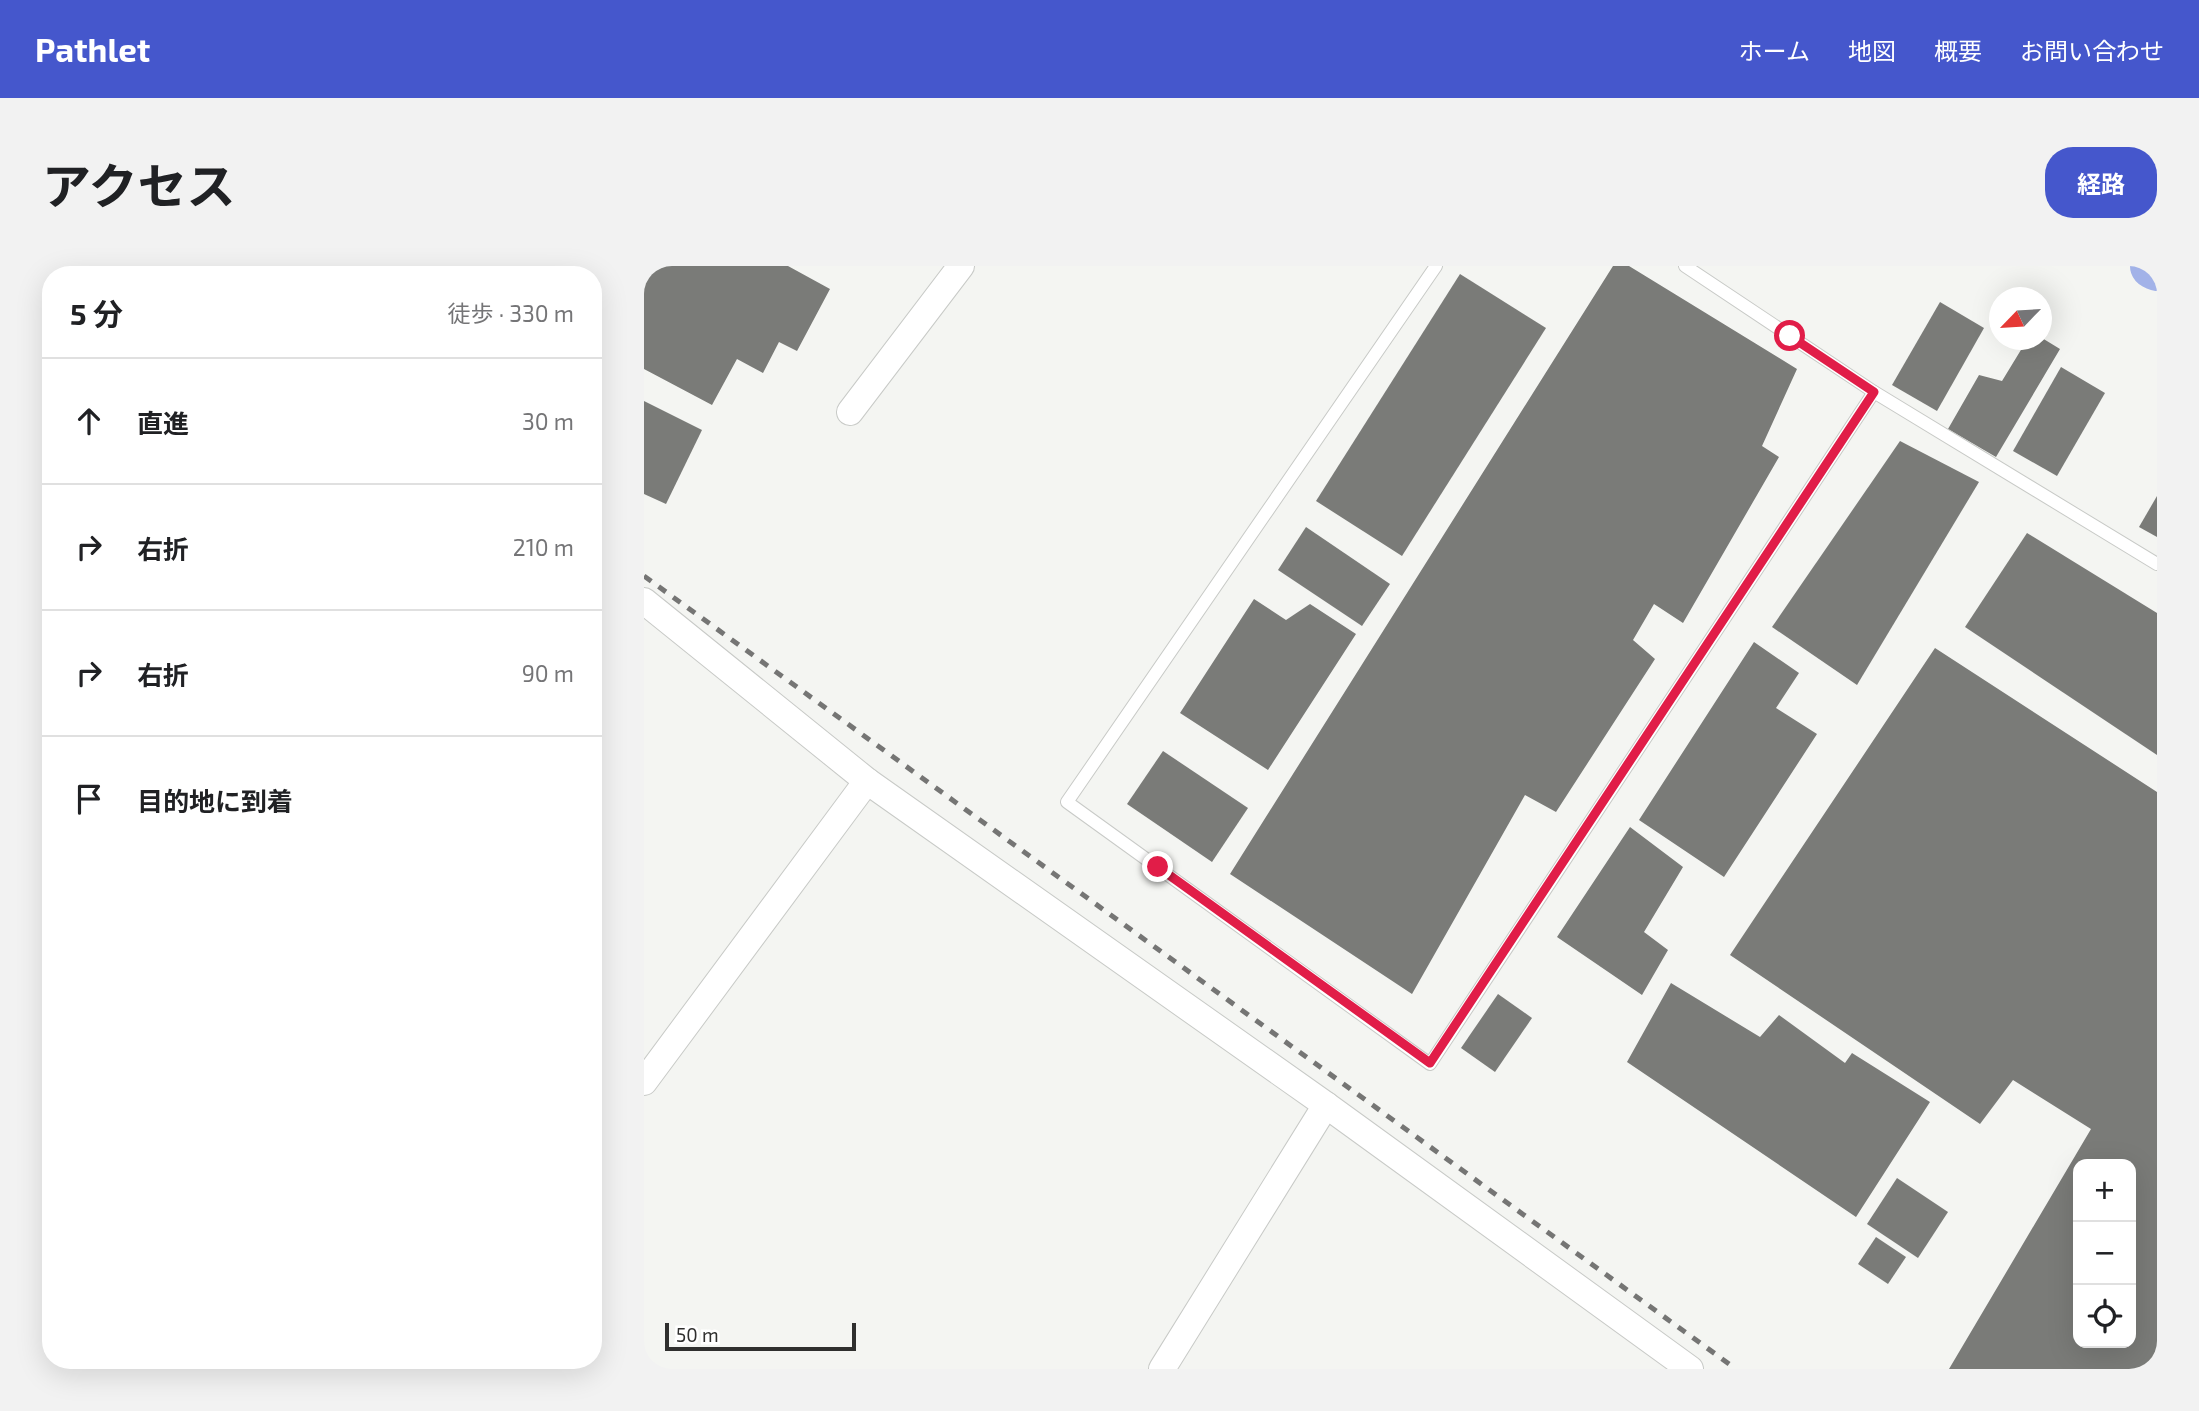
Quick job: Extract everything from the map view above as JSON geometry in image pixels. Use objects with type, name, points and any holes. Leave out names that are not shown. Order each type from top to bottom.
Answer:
[{"type":"street","points":[[850,412],[961,266]]},
{"type":"street","points":[[644,601],[867,781],[1326,1105],[1690,1369]]},
{"type":"street","points":[[644,1082],[867,781]]},
{"type":"street","points":[[1162,1369],[1326,1105]]},
{"type":"lane","points":[[1436,266],[1067,802],[1430,1063],[1874,392]]},
{"type":"lane","points":[[1685,266],[1874,392],[2157,564]]},
{"type":"building","points":[[654,266],[788,266],[830,289],[797,351],[779,342],[763,373],[737,359],[712,405],[644,369],[644,285]]},
{"type":"building","points":[[1613,266],[1629,266],[1797,369],[1762,446],[1779,457],[1683,623],[1654,604],[1633,640],[1655,659],[1556,812],[1525,795],[1412,994],[1230,874]]},
{"type":"building","points":[[1460,274],[1546,328],[1402,556],[1316,501]]},
{"type":"building","points":[[1940,302],[1984,328],[1937,411],[1892,385]]},
{"type":"building","points":[[2052,344],[2060,349],[1996,457],[1948,429],[1979,375],[2002,381],[2021,350],[2052,350]]},
{"type":"building","points":[[2061,367],[2105,393],[2057,476],[2013,451]]},
{"type":"building","points":[[644,401],[702,430],[666,504],[644,494]]},
{"type":"building","points":[[1900,441],[1979,482],[1857,685],[1772,627]]},
{"type":"building","points":[[2157,496],[2157,537],[2139,527]]},
{"type":"building","points":[[1306,527],[1390,584],[1362,626],[1278,570]]},
{"type":"building","points":[[2027,533],[2157,613],[2157,755],[1965,627]]},
{"type":"building","points":[[1254,599],[1286,620],[1310,604],[1356,634],[1268,770],[1180,713]]},
{"type":"building","points":[[1754,642],[1799,673],[1776,708],[1817,734],[1724,877],[1639,820]]},
{"type":"building","points":[[1935,648],[2157,792],[2157,1369],[1949,1369],[2073,1159],[2073,1348],[2136,1348],[2136,1159],[2073,1159],[2091,1129],[2013,1080],[1980,1124],[1730,955]]},
{"type":"building","points":[[1163,751],[1248,808],[1212,862],[1127,804]]},
{"type":"building","points":[[1630,827],[1683,867],[1644,932],[1668,950],[1642,995],[1557,937]]},
{"type":"building","points":[[1671,983],[1760,1037],[1779,1015],[1845,1063],[1852,1053],[1930,1102],[1856,1217],[1627,1062]]},
{"type":"building","points":[[1498,994],[1532,1018],[1495,1072],[1461,1048]]},
{"type":"building","points":[[1897,1178],[1948,1212],[1918,1258],[1867,1224]]},
{"type":"building","points":[[1876,1237],[1906,1257],[1888,1284],[1858,1264]]},
{"type":"waterway","points":[[2153,266],[2157,268]]},
{"type":"railway","points":[[644,576],[1736,1369]]},
{"type":"route","points":[[1158,867],[1430,1063],[1874,392],[1790,336]]}]
